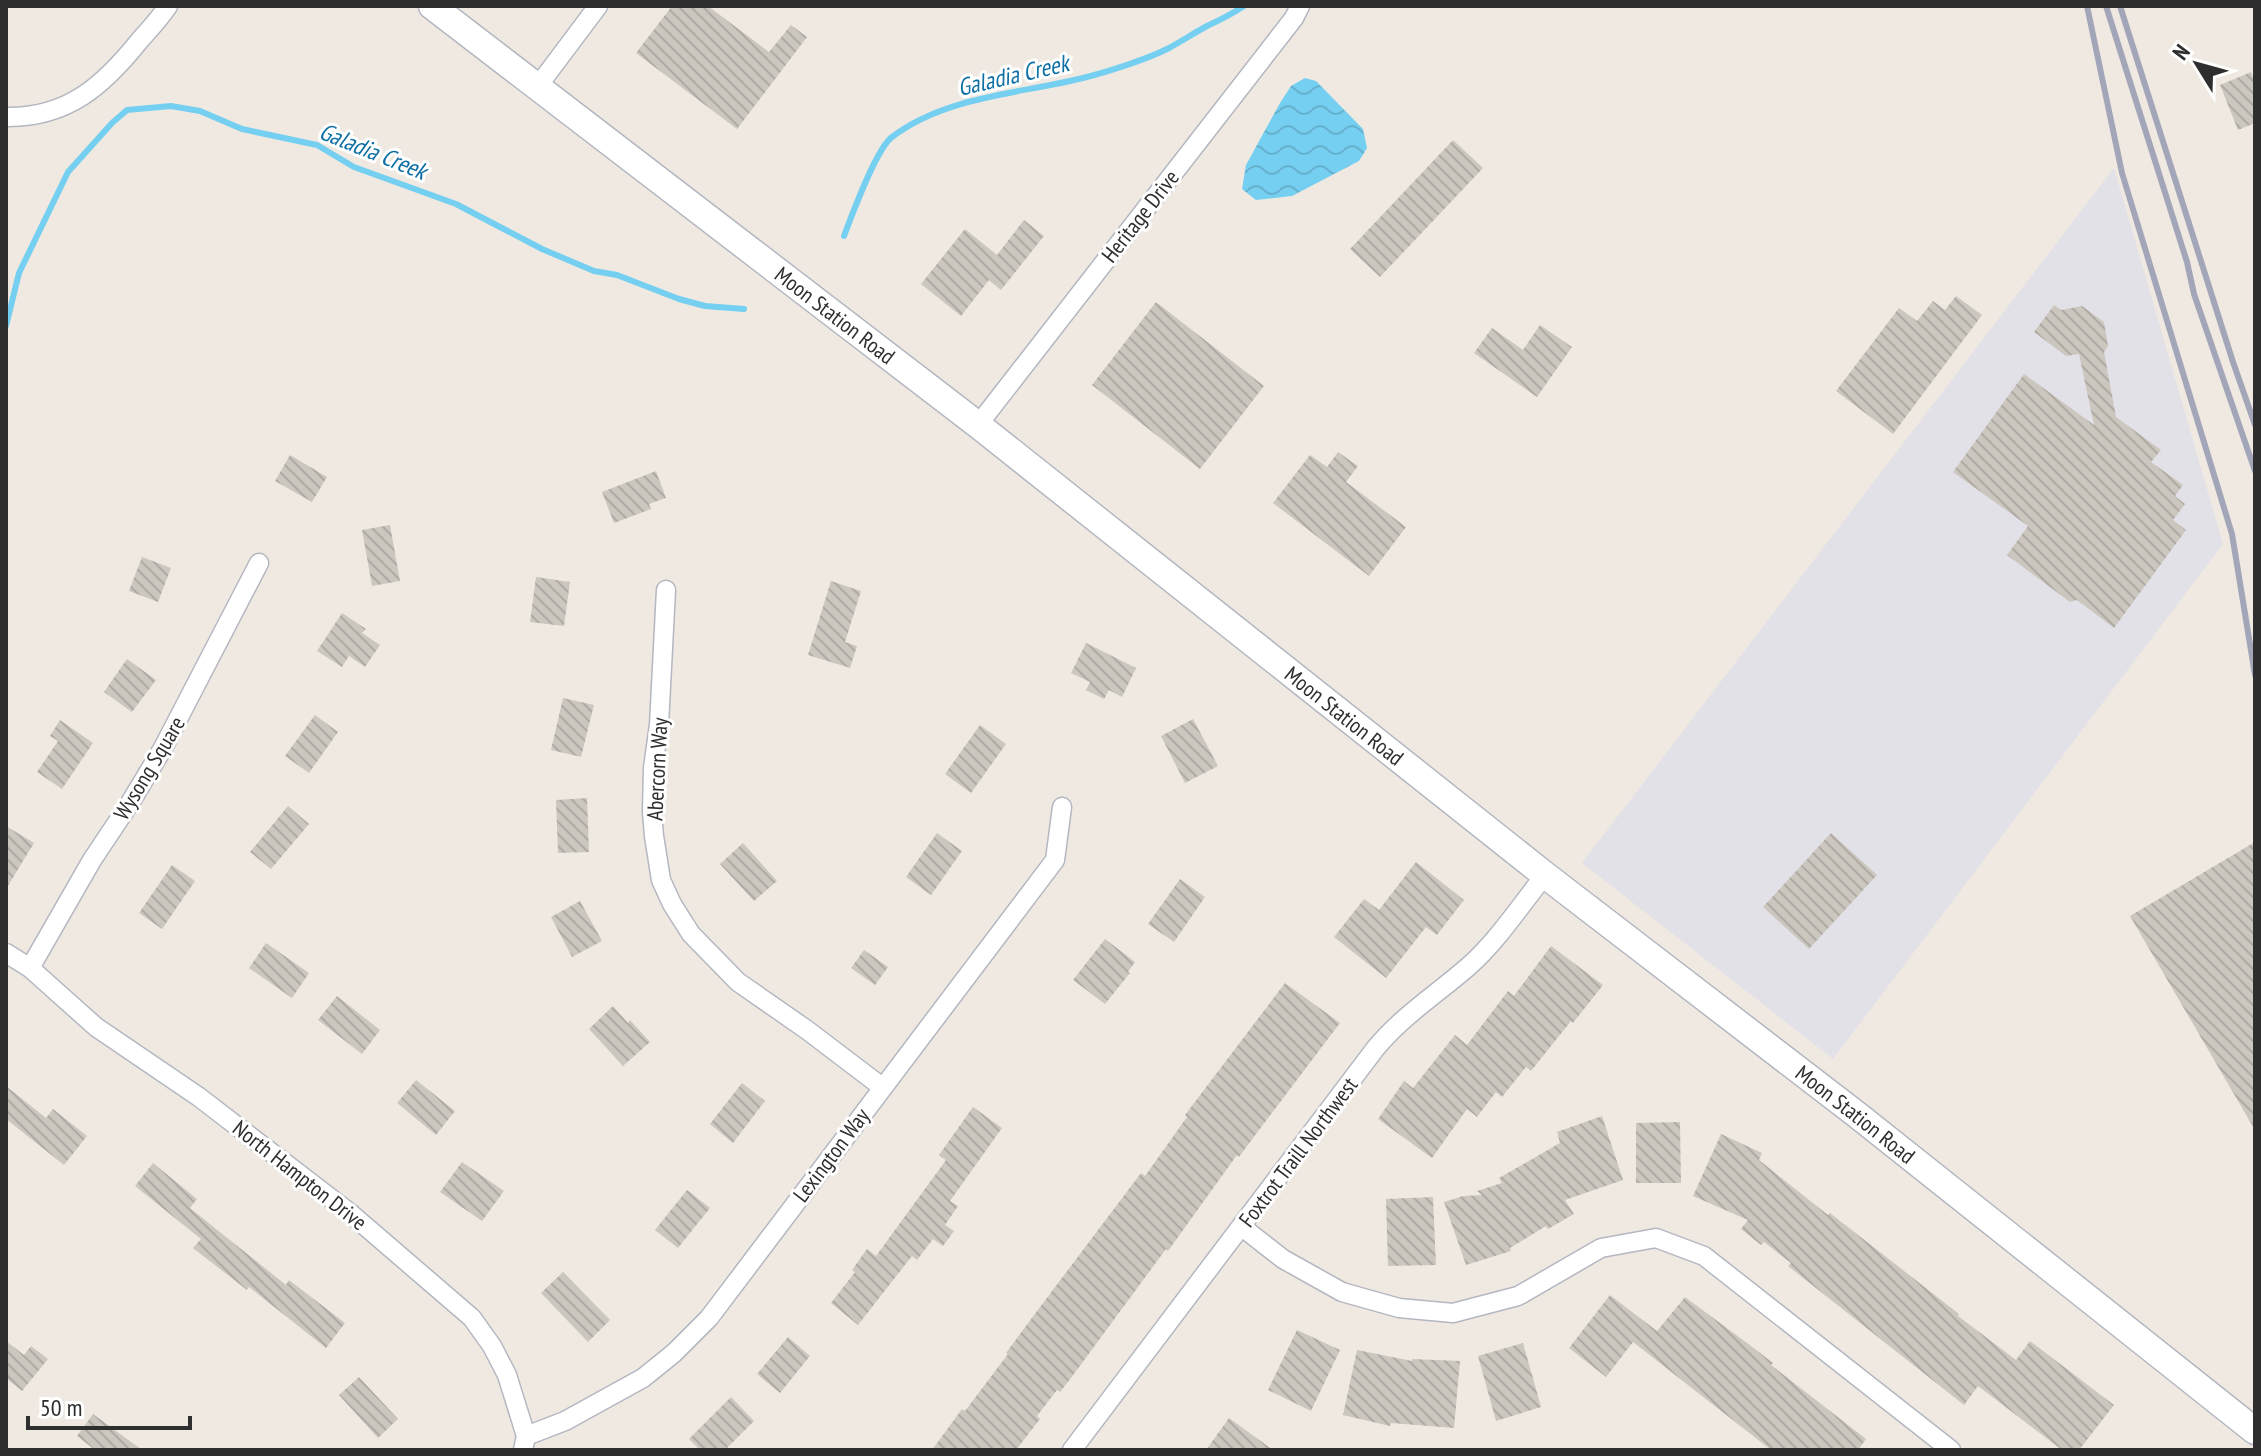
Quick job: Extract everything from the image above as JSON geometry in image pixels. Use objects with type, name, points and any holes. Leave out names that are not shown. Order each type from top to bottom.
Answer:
[{"type":"street","points":[[6,117],[45,114],[72,103],[90,91],[115,71],[168,6]]},
{"type":"street","name":"Moon Station Road","points":[[432,6],[978,425],[1545,875],[1856,1114],[2255,1431]]},
{"type":"street","points":[[538,86],[598,6]]},
{"type":"street","name":"Heritage Drive","points":[[978,425],[1294,18],[1300,6]]},
{"type":"street","name":"Wysong Square","points":[[30,968],[92,860],[163,748],[259,563]]},
{"type":"street","name":"Abercorn Way","points":[[666,590],[652,812],[661,880],[691,934],[738,982],[882,1087]]},
{"type":"street","name":"Lexington Way","points":[[524,1443],[643,1378],[709,1318],[1055,860],[1062,807]]},
{"type":"street","name":"Foxtrot Traill Northwest","points":[[1078,1448],[1391,1030],[1488,947],[1545,875]]},
{"type":"street","name":"North Hampton Drive","points":[[6,953],[30,968],[96,1027],[199,1097],[350,1213],[472,1318],[507,1375],[524,1443]]},
{"type":"street","points":[[1242,1227],[1283,1259],[1342,1292],[1399,1308],[1453,1313],[1518,1296],[1601,1248],[1656,1238],[1704,1256],[1951,1450]]},
{"type":"shaded area","points":[[2114,168],[2223,544],[1833,1059],[1582,863]]},
{"type":"water","points":[[1305,78],[1316,81],[1363,129],[1367,148],[1359,161],[1292,196],[1256,200],[1242,189],[1246,165],[1291,86]]},
{"type":"building","points":[[672,6],[708,6],[769,52],[791,25],[807,37],[737,129],[636,53]]},
{"type":"building","points":[[2251,72],[2255,82],[2255,123],[2238,130],[2220,85]]},
{"type":"building","points":[[1453,140],[1483,168],[1380,277],[1350,249]]},
{"type":"building","points":[[1024,220],[1044,236],[1001,290],[989,280],[961,316],[921,284],[965,229],[997,255]]},
{"type":"building","points":[[1956,296],[1982,315],[1893,434],[1836,391],[1899,308],[1917,321],[1933,301],[1945,310]]},
{"type":"building","points":[[1156,302],[1264,386],[1200,469],[1092,385]]},
{"type":"building","points":[[2054,305],[2061,310],[2082,306],[2104,322],[2108,346],[2104,352],[2116,417],[2161,450],[2151,462],[2183,485],[2175,496],[2185,504],[2173,520],[2186,530],[2114,628],[2077,600],[2070,602],[2007,555],[2028,526],[1953,472],[2024,374],[2094,425],[2079,354],[2066,356],[2034,332]]},
{"type":"building","points":[[1540,325],[1572,347],[1537,397],[1474,353],[1492,328],[1523,350]]},
{"type":"building","points":[[1338,452],[1358,466],[1346,482],[1406,527],[1369,576],[1273,503],[1310,455],[1327,467]]},
{"type":"building","points":[[290,455],[327,477],[312,502],[275,481]]},
{"type":"building","points":[[656,471],[666,498],[649,504],[651,509],[614,523],[602,492]]},
{"type":"building","points":[[390,525],[400,581],[372,586],[362,530]]},
{"type":"building","points":[[142,557],[171,568],[158,602],[129,591]]},
{"type":"building","points":[[536,577],[570,582],[564,626],[530,622]]},
{"type":"building","points":[[831,581],[861,591],[845,642],[857,646],[850,668],[808,655]]},
{"type":"building","points":[[342,613],[366,629],[362,633],[380,645],[365,667],[349,656],[342,667],[317,651]]},
{"type":"building","points":[[1086,643],[1136,668],[1122,697],[1109,690],[1104,699],[1086,690],[1090,682],[1071,673]]},
{"type":"building","points":[[127,659],[156,680],[132,712],[104,692]]},
{"type":"building","points":[[563,698],[594,705],[581,757],[551,750]]},
{"type":"building","points":[[315,715],[338,732],[309,773],[285,756]]},
{"type":"building","points":[[1193,719],[1218,766],[1185,783],[1161,736]]},
{"type":"building","points":[[60,720],[93,743],[62,789],[37,772],[58,741],[50,736]]},
{"type":"building","points":[[980,725],[1006,744],[971,793],[945,774]]},
{"type":"building","points":[[587,798],[589,852],[558,853],[556,800]]},
{"type":"building","points":[[288,806],[309,824],[271,869],[250,852]]},
{"type":"building","points":[[6,826],[34,843],[6,889]]},
{"type":"building","points":[[937,833],[962,851],[931,895],[906,877]]},
{"type":"building","points":[[1831,833],[1877,875],[1809,949],[1763,907]]},
{"type":"building","points":[[2255,842],[2255,1130],[2130,916]]},
{"type":"building","points":[[743,843],[777,881],[754,901],[720,864]]},
{"type":"building","points":[[1416,862],[1464,900],[1437,935],[1426,927],[1386,978],[1334,937],[1364,899],[1379,910]]},
{"type":"building","points":[[172,865],[195,881],[162,929],[139,913]]},
{"type":"building","points":[[1180,879],[1205,897],[1174,942],[1148,924]]},
{"type":"building","points":[[580,901],[602,941],[572,957],[551,917]]},
{"type":"building","points":[[1105,939],[1135,962],[1105,1004],[1073,980]]},
{"type":"building","points":[[266,943],[309,973],[292,998],[249,968]]},
{"type":"building","points":[[1551,946],[1603,985],[1531,1071],[1526,1067],[1502,1097],[1496,1092],[1477,1117],[1467,1109],[1432,1158],[1378,1119],[1404,1081],[1413,1088],[1455,1035],[1467,1045],[1508,991],[1514,996]]},
{"type":"building","points":[[864,950],[888,967],[875,985],[851,968]]},
{"type":"building","points":[[1285,983],[1340,1023],[1239,1157],[1237,1155],[1168,1251],[1166,1249],[1060,1392],[1057,1390],[1037,1416],[1040,1419],[1016,1450],[932,1450],[962,1409],[965,1411],[1141,1173],[1145,1176],[1187,1117],[1185,1115]]},
{"type":"building","points":[[337,996],[380,1030],[362,1054],[318,1020]]},
{"type":"building","points":[[613,1006],[650,1042],[623,1066],[589,1029]]},
{"type":"building","points":[[416,1080],[455,1111],[436,1135],[397,1103]]},
{"type":"building","points":[[742,1083],[765,1101],[733,1143],[710,1124]]},
{"type":"building","points":[[6,1086],[46,1118],[53,1109],[87,1136],[64,1165],[6,1119]]},
{"type":"building","points":[[973,1107],[1002,1128],[950,1201],[958,1206],[945,1225],[954,1231],[943,1246],[933,1239],[917,1260],[912,1256],[858,1325],[831,1303],[855,1272],[852,1270],[867,1249],[876,1256],[946,1160],[939,1155]]},
{"type":"building","points":[[1602,1116],[1623,1180],[1565,1200],[1574,1214],[1548,1229],[1546,1226],[1510,1248],[1511,1251],[1466,1265],[1444,1202],[1463,1196],[1482,1195],[1477,1191],[1502,1183],[1499,1178],[1560,1143],[1557,1132]]},
{"type":"building","points":[[1680,1122],[1681,1183],[1636,1183],[1636,1123]]},
{"type":"building","points":[[1721,1134],[1762,1153],[1759,1160],[2016,1360],[2030,1341],[2114,1405],[2079,1450],[2062,1450],[1978,1386],[1964,1405],[1788,1266],[1791,1263],[1741,1229],[1748,1220],[1693,1196]]},
{"type":"building","points":[[462,1162],[504,1191],[482,1221],[440,1192]]},
{"type":"building","points":[[153,1163],[197,1199],[190,1208],[286,1285],[289,1280],[345,1323],[326,1348],[249,1287],[247,1290],[193,1248],[201,1239],[135,1186]]},
{"type":"building","points":[[687,1190],[710,1208],[678,1248],[655,1230]]},
{"type":"building","points":[[1433,1197],[1436,1265],[1388,1266],[1386,1199]]},
{"type":"building","points":[[563,1272],[610,1320],[588,1342],[541,1293]]},
{"type":"building","points":[[1610,1295],[1657,1331],[1685,1297],[1866,1439],[1858,1450],[1771,1450],[1633,1342],[1606,1377],[1569,1348]]},
{"type":"building","points":[[1297,1330],[1340,1350],[1311,1411],[1268,1390]]},
{"type":"building","points":[[788,1337],[810,1356],[780,1393],[757,1374]]},
{"type":"building","points":[[6,1341],[24,1355],[31,1346],[48,1359],[22,1391],[6,1378]]},
{"type":"building","points":[[1523,1343],[1541,1407],[1496,1421],[1478,1356]]},
{"type":"building","points":[[1357,1350],[1412,1361],[1460,1361],[1454,1428],[1391,1423],[1390,1426],[1343,1415]]},
{"type":"building","points":[[359,1377],[398,1419],[378,1438],[339,1395]]},
{"type":"building","points":[[731,1397],[754,1421],[725,1450],[700,1450],[689,1439]]},
{"type":"building","points":[[93,1414],[142,1450],[95,1450],[77,1436]]},
{"type":"building","points":[[1229,1418],[1273,1450],[1206,1450]]},
{"type":"waterway","name":"Galadia Creek","points":[[844,236],[879,155],[892,137],[913,123],[984,98],[1083,78],[1139,61],[1169,48],[1244,6]]},
{"type":"waterway","name":"Galadia Creek","points":[[6,326],[19,273],[68,172],[127,110],[171,106],[200,111],[242,129],[317,145],[354,167],[456,204],[542,249],[594,271],[617,275],[705,306],[744,309]]},
{"type":"railway","points":[[2087,6],[2122,173],[2232,534],[2255,675]]},
{"type":"railway","points":[[2106,6],[2187,262],[2194,294],[2255,471]]},
{"type":"railway","points":[[2120,6],[2255,425]]}]
